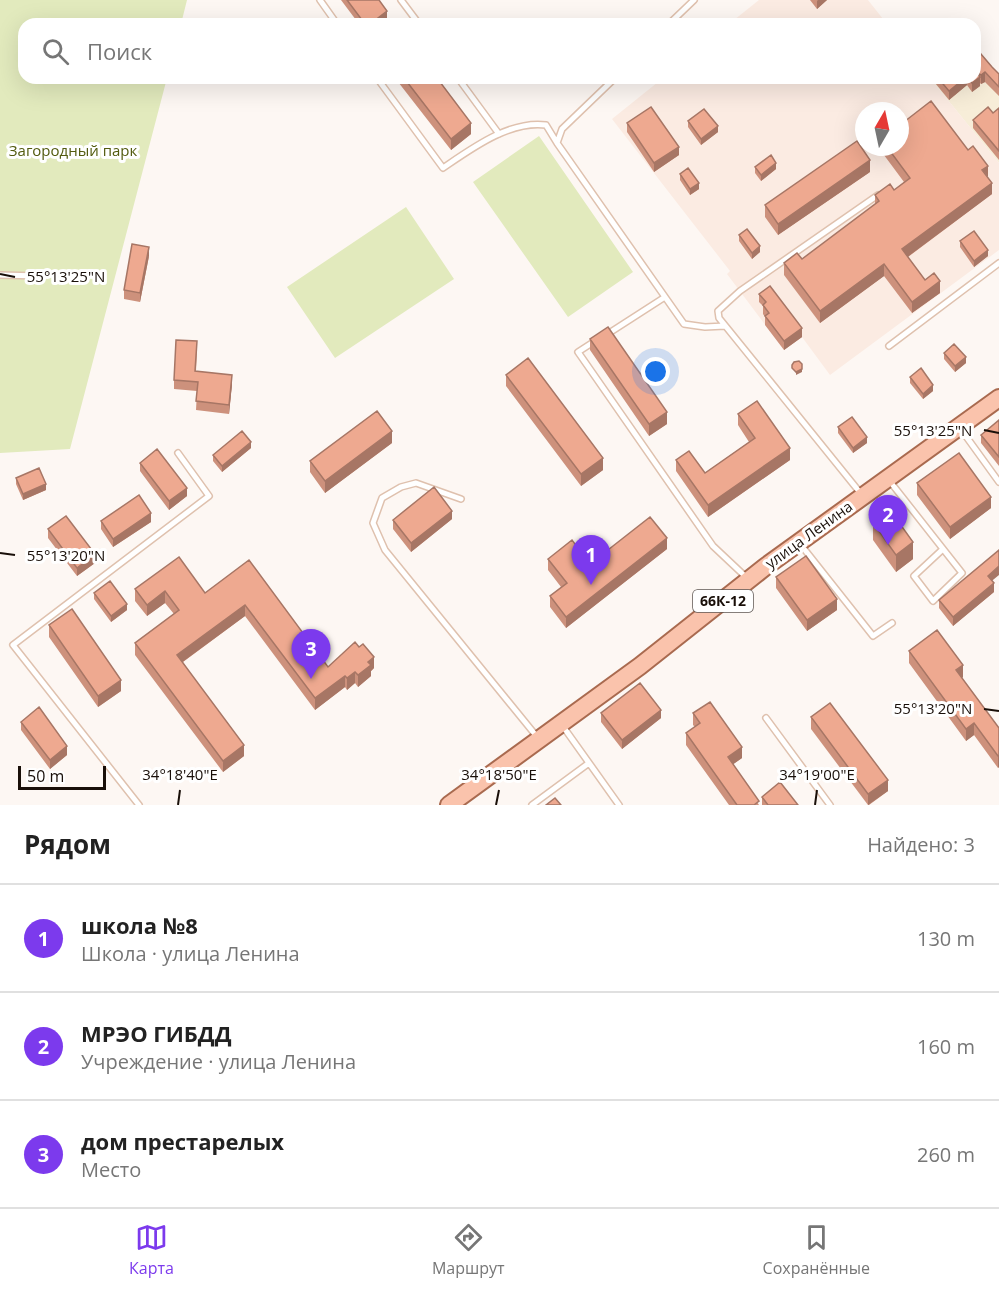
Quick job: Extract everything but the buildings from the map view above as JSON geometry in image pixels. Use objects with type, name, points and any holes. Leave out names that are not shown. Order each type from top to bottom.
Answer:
[{"type":"main road","name":"улица Ленина","points":[[449,805],[640,666],[749,580],[999,398]]},
{"type":"lane","points":[[320,0],[333,18]]},
{"type":"lane","points":[[401,0],[414,18]]},
{"type":"lane","points":[[675,18],[694,0]]},
{"type":"lane","points":[[381,84],[442,168],[492,136],[534,123],[546,125],[684,324],[705,327],[725,326]]},
{"type":"lane","points":[[463,84],[500,134]]},
{"type":"lane","points":[[557,143],[562,129],[609,84]]},
{"type":"lane","points":[[863,497],[725,326],[719,318],[718,311],[740,291],[878,195]]},
{"type":"lane","points":[[889,346],[999,263]]},
{"type":"lane","points":[[0,275],[40,276]]},
{"type":"lane","points":[[665,297],[578,352],[713,546],[749,580]]},
{"type":"lane","points":[[959,426],[999,482]]},
{"type":"lane","points":[[139,805],[13,645],[210,496],[178,453]]},
{"type":"lane","points":[[887,478],[962,573],[933,601],[914,576],[943,549]]},
{"type":"lane","points":[[461,499],[416,483],[401,487],[382,498],[373,523],[384,550],[539,740]]},
{"type":"lane","points":[[800,543],[873,636],[892,622]]},
{"type":"lane","points":[[766,718],[831,805]]},
{"type":"lane","points":[[561,724],[619,805]]},
{"type":"lane","points":[[532,805],[589,763]]},
{"type":"shaded area","points":[[759,0],[868,0],[882,18],[736,18]]},
{"type":"shaded area","points":[[981,79],[999,83],[999,163],[935,84],[981,84]]},
{"type":"shaded area","points":[[656,84],[935,84],[999,163],[999,250],[830,375],[802,337],[784,350],[727,274],[730,271],[612,119]]},
{"type":"green space","name":"Загородный парк","points":[[0,0],[187,0],[182,18],[18,18],[18,84],[165,84],[70,449],[0,453]]},
{"type":"green space","points":[[539,136],[633,272],[568,317],[473,182]]},
{"type":"green space","points":[[406,207],[454,279],[335,358],[287,287]]},
{"type":"place","name":"МРЭО ГИБДД","points":[[888,545]]},
{"type":"place","name":"школа №8","points":[[591,585]]},
{"type":"place","name":"дом престарелых","points":[[311,679]]}]
